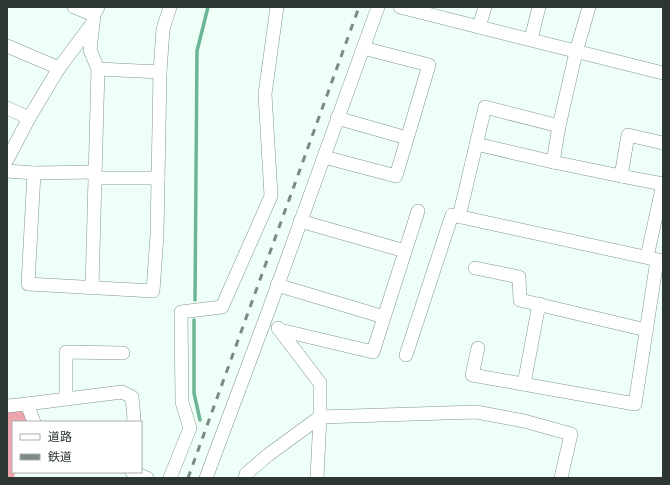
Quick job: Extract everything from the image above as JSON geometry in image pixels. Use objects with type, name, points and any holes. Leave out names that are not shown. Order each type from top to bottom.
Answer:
[{"type":"street","points":[[74,7],[95,15]]},
{"type":"street","points":[[34,173],[28,284],[153,292],[157,235],[160,72],[163,29],[170,7]]},
{"type":"street","points":[[170,478],[190,428],[182,402],[181,312],[222,307],[271,196],[265,94],[276,7]]},
{"type":"street","points":[[206,478],[268,312],[378,7]]},
{"type":"street","points":[[400,7],[663,73]]},
{"type":"street","points":[[479,27],[485,7]]},
{"type":"street","points":[[531,39],[539,7]]},
{"type":"street","points":[[553,162],[559,126],[576,52],[590,7]]},
{"type":"street","points":[[7,160],[29,118],[59,68],[95,15]]},
{"type":"street","points":[[92,287],[98,69],[90,50],[95,15]]},
{"type":"street","points":[[7,46],[59,68]]},
{"type":"street","points":[[324,157],[396,176],[429,65],[363,48]]},
{"type":"street","points":[[98,69],[160,72]]},
{"type":"street","points":[[459,217],[485,106],[559,126]]},
{"type":"street","points":[[7,108],[29,118]]},
{"type":"street","points":[[337,118],[407,138]]},
{"type":"street","points":[[621,176],[628,135],[663,143]]},
{"type":"street","points":[[476,144],[553,162],[663,184],[656,259],[657,299],[646,330],[635,404],[472,375],[478,348]]},
{"type":"street","points":[[7,171],[158,178]]},
{"type":"street","points":[[280,330],[373,352],[418,211]]},
{"type":"street","points":[[406,355],[452,216],[656,259]]},
{"type":"street","points":[[300,221],[405,251]]},
{"type":"street","points":[[475,268],[519,277],[520,300],[646,330]]},
{"type":"street","points":[[277,285],[384,317]]},
{"type":"street","points":[[524,384],[539,304]]},
{"type":"street","points":[[268,312],[320,383],[317,478]]},
{"type":"street","points":[[66,399],[66,352],[123,353]]},
{"type":"street","points":[[7,406],[122,392],[132,397],[133,421]]},
{"type":"street","points":[[27,404],[34,421]]},
{"type":"street","points":[[245,478],[246,474],[268,455],[320,417],[476,412],[524,421],[571,434],[561,478]]},
{"type":"street","points":[[134,473],[147,478]]},
{"type":"shaded area","points":[[18,410],[27,415],[30,421],[12,421],[12,473],[15,473],[14,478],[7,478],[7,412]]},
{"type":"waterway","points":[[195,300],[197,51],[208,7]]},
{"type":"waterway","points":[[194,320],[194,393],[200,420]]},
{"type":"railway","points":[[188,478],[359,7]]}]
